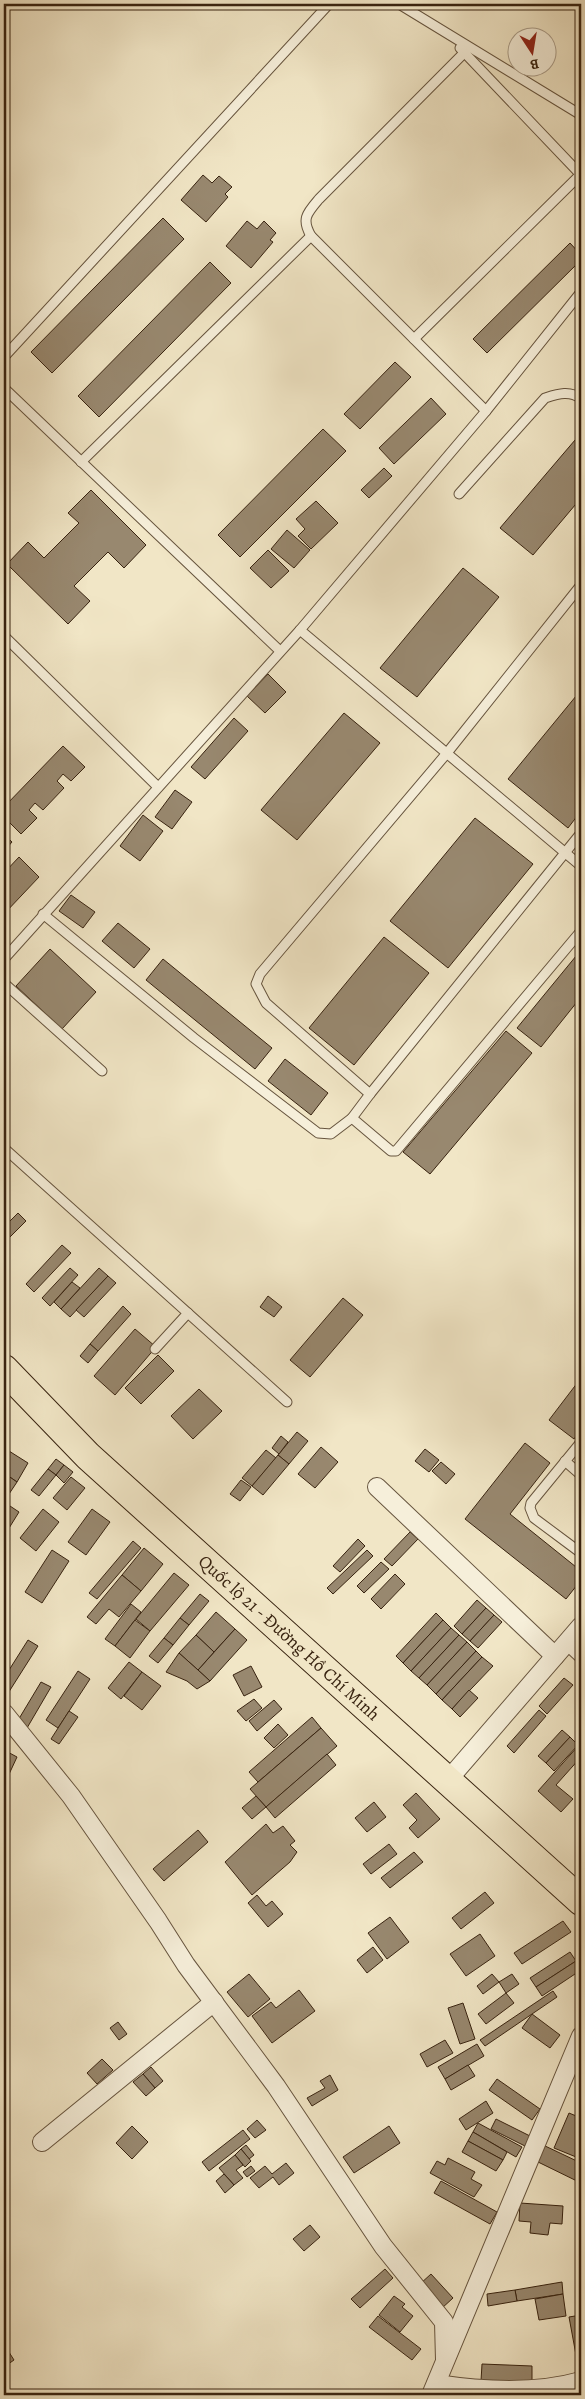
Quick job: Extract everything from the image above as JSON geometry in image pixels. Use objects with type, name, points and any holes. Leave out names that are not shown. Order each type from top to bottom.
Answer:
[{"type":"highway","name":"Quốc lộ 21 - Đường Hồ Chí Minh","points":[[6,1378],[88,1456],[581,1901]]},
{"type":"street","points":[[377,1487],[560,1650]]},
{"type":"street","points":[[448,1780],[581,1626]]},
{"type":"street","points":[[4,1713],[71,1796],[158,1921],[186,1965],[276,2086],[383,2246],[444,2322],[445,2360]]},
{"type":"street","points":[[42,2142],[214,2002]]},
{"type":"street","points":[[581,2036],[434,2390],[513,2389],[567,2385],[581,2381]]},
{"type":"lane","points":[[4,357],[329,4]]},
{"type":"lane","points":[[399,4],[581,114]]},
{"type":"lane","points":[[414,339],[581,175],[444,32]]},
{"type":"lane","points":[[464,53],[306,214],[304,223],[311,236],[486,411]]},
{"type":"lane","points":[[81,462],[311,236]]},
{"type":"lane","points":[[4,959],[300,630],[486,411],[581,292]]},
{"type":"lane","points":[[4,388],[280,652]]},
{"type":"lane","points":[[459,494],[545,398],[565,393],[575,394],[581,399]]},
{"type":"lane","points":[[370,1094],[266,1003],[258,989],[258,979],[447,753],[581,585]]},
{"type":"lane","points":[[300,630],[581,866]]},
{"type":"lane","points":[[4,636],[158,788]]},
{"type":"lane","points":[[43,914],[194,1038],[318,1133],[331,1134],[352,1118],[581,833]]},
{"type":"lane","points":[[352,1118],[391,1151],[396,1151],[581,931]]},
{"type":"lane","points":[[4,983],[102,1071]]},
{"type":"lane","points":[[4,1148],[287,1402]]},
{"type":"lane","points":[[155,1349],[188,1313]]},
{"type":"lane","points":[[581,1442],[565,1460],[531,1504],[530,1508],[534,1518],[581,1553]]},
{"type":"lane","points":[[565,1460],[581,1474]]},
{"type":"lane","points":[[560,1650],[581,1659]]},
{"type":"building","points":[[203,175],[212,183],[219,176],[232,187],[225,194],[228,197],[206,222],[181,200]]},
{"type":"building","points":[[163,218],[184,239],[52,373],[31,352]]},
{"type":"building","points":[[247,221],[257,229],[264,221],[276,233],[270,240],[273,242],[251,268],[226,246]]},
{"type":"building","points":[[570,243],[581,255],[581,260],[487,353],[473,339]]},
{"type":"building","points":[[210,262],[231,283],[99,417],[78,396]]},
{"type":"building","points":[[395,362],[411,377],[360,429],[344,414]]},
{"type":"building","points":[[431,398],[446,414],[394,464],[379,448]]},
{"type":"building","points":[[323,429],[346,451],[240,557],[218,535]]},
{"type":"building","points":[[581,433],[581,498],[533,555],[500,528]]},
{"type":"building","points":[[384,468],[392,476],[369,498],[361,490]]},
{"type":"building","points":[[91,490],[146,545],[124,568],[108,552],[74,586],[90,601],[68,624],[7,564],[28,542],[44,558],[79,523],[68,513]]},
{"type":"building","points":[[316,501],[338,523],[311,549],[298,536],[305,529],[296,519]]},
{"type":"building","points":[[287,530],[310,550],[294,568],[271,549]]},
{"type":"building","points":[[268,550],[289,571],[271,588],[250,568]]},
{"type":"building","points":[[463,568],[499,597],[417,697],[380,668]]},
{"type":"building","points":[[268,674],[286,692],[265,713],[247,696]]},
{"type":"building","points":[[581,690],[581,811],[568,828],[508,779]]},
{"type":"building","points":[[344,713],[380,743],[297,840],[261,810]]},
{"type":"building","points":[[234,718],[248,731],[205,779],[191,767]]},
{"type":"building","points":[[63,746],[85,767],[71,781],[63,774],[57,781],[64,788],[43,810],[35,803],[29,810],[37,818],[21,834],[4,817],[4,807]]},
{"type":"building","points":[[175,790],[192,802],[172,829],[155,817]]},
{"type":"building","points":[[143,815],[163,831],[140,861],[120,846]]},
{"type":"building","points":[[475,818],[533,864],[448,968],[390,921]]},
{"type":"building","points":[[4,834],[12,842],[4,851]]},
{"type":"building","points":[[19,857],[39,877],[4,914],[4,873]]},
{"type":"building","points":[[71,895],[95,912],[83,928],[59,911]]},
{"type":"building","points":[[118,923],[150,949],[134,968],[102,941]]},
{"type":"building","points":[[384,937],[429,973],[354,1065],[309,1028]]},
{"type":"building","points":[[50,949],[96,992],[62,1029],[16,986]]},
{"type":"building","points":[[581,950],[581,997],[541,1047],[517,1028]]},
{"type":"building","points":[[163,959],[272,1048],[255,1069],[146,980]]},
{"type":"building","points":[[506,1031],[532,1053],[430,1174],[403,1152]]},
{"type":"building","points":[[285,1059],[328,1093],[311,1115],[268,1081]]},
{"type":"building","points":[[18,1213],[26,1221],[4,1243],[4,1227]]},
{"type":"building","points":[[62,1245],[71,1253],[34,1292],[26,1284]]},
{"type":"building","points":[[70,1268],[78,1275],[50,1306],[42,1298]]},
{"type":"building","points":[[99,1268],[108,1276],[70,1317],[61,1309]]},
{"type":"building","points":[[108,1276],[116,1283],[84,1317],[76,1310]]},
{"type":"building","points":[[72,1282],[80,1288],[61,1309],[54,1302]]},
{"type":"building","points":[[268,1296],[282,1307],[274,1317],[260,1307]]},
{"type":"building","points":[[343,1298],[363,1315],[310,1377],[290,1360]]},
{"type":"building","points":[[123,1306],[131,1314],[98,1351],[90,1344]]},
{"type":"building","points":[[135,1329],[156,1347],[115,1395],[94,1376]]},
{"type":"building","points":[[90,1344],[98,1351],[88,1363],[80,1356]]},
{"type":"building","points":[[158,1355],[174,1371],[141,1404],[125,1388]]},
{"type":"building","points":[[581,1378],[581,1429],[574,1439],[549,1420]]},
{"type":"building","points":[[199,1389],[222,1411],[193,1439],[171,1416]]},
{"type":"building","points":[[297,1432],[308,1441],[289,1464],[278,1455]]},
{"type":"building","points":[[281,1436],[288,1442],[279,1454],[272,1448]]},
{"type":"building","points":[[525,1443],[550,1463],[510,1514],[581,1571],[581,1580],[566,1599],[465,1519]]},
{"type":"building","points":[[321,1447],[338,1462],[315,1488],[298,1474]]},
{"type":"building","points":[[425,1449],[439,1460],[429,1472],[415,1461]]},
{"type":"building","points":[[266,1450],[276,1458],[252,1486],[242,1478]]},
{"type":"building","points":[[9,1451],[28,1463],[17,1482],[4,1473],[4,1460]]},
{"type":"building","points":[[278,1455],[289,1464],[263,1495],[252,1486]]},
{"type":"building","points":[[56,1459],[64,1465],[56,1475],[48,1469]]},
{"type":"building","points":[[441,1462],[455,1474],[446,1484],[432,1471]]},
{"type":"building","points":[[64,1465],[73,1472],[64,1483],[56,1475]]},
{"type":"building","points":[[48,1469],[56,1475],[39,1496],[31,1490]]},
{"type":"building","points":[[4,1473],[17,1482],[7,1497],[4,1496]]},
{"type":"building","points":[[71,1477],[85,1488],[67,1510],[53,1498]]},
{"type":"building","points":[[241,1480],[251,1487],[240,1501],[230,1494]]},
{"type":"building","points":[[4,1502],[19,1512],[6,1533],[4,1532]]},
{"type":"building","points":[[43,1509],[59,1522],[36,1551],[20,1538]]},
{"type":"building","points":[[92,1509],[110,1522],[86,1555],[68,1542]]},
{"type":"building","points":[[410,1532],[418,1539],[392,1566],[384,1559]]},
{"type":"building","points":[[358,1539],[365,1546],[340,1572],[333,1566]]},
{"type":"building","points":[[133,1541],[141,1548],[97,1599],[89,1593]]},
{"type":"building","points":[[144,1548],[163,1564],[141,1591],[122,1575]]},
{"type":"building","points":[[52,1550],[69,1561],[42,1603],[25,1592]]},
{"type":"building","points":[[367,1550],[373,1556],[333,1594],[327,1588]]},
{"type":"building","points":[[381,1562],[389,1569],[364,1593],[357,1586]]},
{"type":"building","points":[[174,1573],[189,1585],[150,1631],[136,1619]]},
{"type":"building","points":[[395,1574],[405,1584],[381,1609],[371,1599]]},
{"type":"building","points":[[122,1575],[141,1591],[119,1617],[109,1609],[96,1624],[87,1617]]},
{"type":"building","points":[[200,1594],[209,1601],[189,1625],[180,1618]]},
{"type":"building","points":[[477,1600],[486,1608],[462,1634],[454,1626]]},
{"type":"building","points":[[131,1604],[141,1612],[115,1646],[105,1639]]},
{"type":"building","points":[[486,1608],[494,1615],[470,1641],[462,1634]]},
{"type":"building","points":[[216,1612],[235,1629],[214,1652],[196,1635]]},
{"type":"building","points":[[436,1613],[443,1620],[403,1663],[396,1656]]},
{"type":"building","points":[[494,1615],[502,1622],[478,1648],[470,1641]]},
{"type":"building","points":[[180,1618],[189,1625],[173,1645],[164,1638]]},
{"type":"building","points":[[135,1620],[150,1631],[130,1658],[115,1646]]},
{"type":"building","points":[[443,1620],[451,1628],[411,1671],[403,1663]]},
{"type":"building","points":[[451,1628],[459,1635],[419,1678],[411,1671]]},
{"type":"building","points":[[235,1629],[247,1640],[210,1681],[198,1670]]},
{"type":"building","points":[[196,1635],[214,1652],[198,1670],[179,1653]]},
{"type":"building","points":[[459,1635],[467,1642],[427,1685],[419,1678]]},
{"type":"building","points":[[164,1638],[173,1645],[158,1663],[149,1656]]},
{"type":"building","points":[[28,1640],[38,1646],[5,1698],[4,1678]]},
{"type":"building","points":[[467,1642],[476,1651],[436,1694],[427,1685]]},
{"type":"building","points":[[476,1651],[482,1657],[442,1700],[436,1694]]},
{"type":"building","points":[[179,1653],[210,1681],[197,1689],[187,1681],[166,1672]]},
{"type":"building","points":[[482,1657],[493,1666],[452,1709],[442,1700]]},
{"type":"building","points":[[129,1662],[142,1672],[121,1699],[108,1688]]},
{"type":"building","points":[[251,1666],[262,1687],[244,1696],[233,1675]]},
{"type":"building","points":[[78,1671],[90,1679],[58,1728],[46,1720]]},
{"type":"building","points":[[142,1672],[161,1686],[142,1710],[124,1696]]},
{"type":"building","points":[[564,1678],[573,1685],[547,1714],[539,1706]]},
{"type":"building","points":[[41,1682],[51,1687],[27,1728],[17,1722]]},
{"type":"building","points":[[469,1690],[478,1698],[460,1717],[452,1709]]},
{"type":"building","points":[[254,1699],[262,1708],[246,1721],[237,1711]]},
{"type":"building","points":[[274,1700],[282,1709],[257,1731],[249,1721]]},
{"type":"building","points":[[539,1710],[546,1716],[514,1753],[507,1746]]},
{"type":"building","points":[[69,1711],[78,1717],[59,1744],[51,1739]]},
{"type":"building","points":[[312,1717],[321,1728],[258,1782],[249,1772]]},
{"type":"building","points":[[278,1724],[288,1735],[274,1748],[264,1738]]},
{"type":"building","points":[[321,1728],[337,1746],[266,1807],[250,1789]]},
{"type":"building","points":[[562,1730],[570,1737],[546,1763],[538,1756]]},
{"type":"building","points":[[570,1737],[578,1745],[554,1771],[546,1763]]},
{"type":"building","points":[[579,1745],[581,1747],[581,1757],[556,1785],[573,1799],[561,1812],[538,1791]]},
{"type":"building","points":[[4,1750],[17,1757],[4,1785]]},
{"type":"building","points":[[327,1754],[336,1765],[275,1818],[266,1807]]},
{"type":"building","points":[[416,1793],[440,1819],[418,1838],[409,1828],[417,1820],[403,1805]]},
{"type":"building","points":[[256,1796],[266,1807],[252,1819],[242,1808]]},
{"type":"building","points":[[374,1802],[386,1817],[367,1832],[355,1818]]},
{"type":"building","points":[[266,1824],[273,1833],[283,1826],[295,1841],[290,1845],[297,1852],[290,1862],[252,1895],[225,1862]]},
{"type":"building","points":[[198,1830],[208,1842],[164,1881],[153,1869]]},
{"type":"building","points":[[389,1844],[397,1854],[371,1874],[363,1864]]},
{"type":"building","points":[[414,1852],[423,1862],[390,1888],[381,1878]]},
{"type":"building","points":[[485,1892],[494,1903],[461,1929],[452,1918]]},
{"type":"building","points":[[257,1895],[266,1906],[272,1901],[283,1914],[268,1927],[248,1903]]},
{"type":"building","points":[[390,1917],[409,1942],[387,1959],[368,1933]]},
{"type":"building","points":[[563,1921],[571,1932],[522,1964],[514,1953]]},
{"type":"building","points":[[480,1934],[495,1956],[466,1976],[450,1954]]},
{"type":"building","points":[[373,1947],[383,1960],[367,1973],[357,1960]]},
{"type":"building","points":[[570,1952],[576,1961],[536,1987],[530,1978]]},
{"type":"building","points":[[576,1961],[581,1970],[542,1996],[536,1987]]},
{"type":"building","points":[[249,1974],[270,1999],[248,2017],[227,1992]]},
{"type":"building","points":[[492,1974],[499,1982],[483,1994],[477,1986]]},
{"type":"building","points":[[512,1974],[519,1984],[506,1993],[499,1982]]},
{"type":"building","points":[[299,1990],[315,2011],[272,2043],[252,2016],[271,2002],[276,2008]]},
{"type":"building","points":[[553,1991],[557,1997],[485,2046],[480,2040]]},
{"type":"building","points":[[506,1993],[514,2003],[486,2024],[478,2014]]},
{"type":"building","points":[[463,2003],[475,2039],[460,2044],[448,2008]]},
{"type":"building","points":[[532,2014],[560,2035],[550,2048],[522,2028]]},
{"type":"building","points":[[118,2022],[127,2034],[119,2040],[110,2028]]},
{"type":"building","points":[[445,2040],[453,2053],[427,2067],[420,2054]]},
{"type":"building","points":[[477,2044],[484,2056],[445,2079],[438,2067]]},
{"type":"building","points":[[102,2059],[113,2070],[97,2084],[87,2073]]},
{"type":"building","points":[[468,2065],[475,2076],[451,2090],[445,2079]]},
{"type":"building","points":[[151,2067],[163,2081],[155,2088],[143,2074]]},
{"type":"building","points":[[143,2074],[155,2088],[146,2096],[133,2082]]},
{"type":"building","points":[[330,2075],[338,2090],[312,2106],[307,2098],[325,2088],[320,2081]]},
{"type":"building","points":[[497,2079],[540,2109],[532,2120],[489,2090]]},
{"type":"building","points":[[486,2101],[493,2113],[466,2130],[459,2119]]},
{"type":"building","points":[[569,2113],[581,2118],[581,2159],[554,2148]]},
{"type":"building","points":[[496,2119],[530,2136],[525,2146],[491,2129]]},
{"type":"building","points":[[257,2120],[266,2130],[255,2138],[247,2129]]},
{"type":"building","points":[[478,2123],[522,2147],[516,2157],[473,2132]]},
{"type":"building","points":[[132,2126],[148,2142],[132,2159],[116,2143]]},
{"type":"building","points":[[389,2126],[400,2143],[354,2173],[343,2157]]},
{"type":"building","points":[[243,2130],[250,2139],[209,2171],[202,2162]]},
{"type":"building","points":[[473,2132],[507,2152],[503,2160],[468,2141]]},
{"type":"building","points":[[468,2141],[503,2160],[496,2171],[462,2152]]},
{"type":"building","points":[[246,2145],[254,2155],[249,2159],[241,2149]]},
{"type":"building","points":[[543,2145],[581,2163],[581,2183],[536,2161]]},
{"type":"building","points":[[241,2149],[251,2161],[245,2167],[235,2155]]},
{"type":"building","points":[[235,2155],[243,2165],[236,2170],[243,2178],[234,2185],[219,2168]]},
{"type":"building","points":[[448,2158],[475,2172],[471,2179],[482,2185],[474,2197],[430,2173],[437,2161],[445,2165]]},
{"type":"building","points":[[286,2163],[294,2173],[279,2185],[273,2177],[259,2188],[250,2178],[265,2166],[272,2174]]},
{"type":"building","points":[[251,2166],[255,2171],[247,2177],[243,2172]]},
{"type":"building","points":[[224,2174],[234,2185],[225,2193],[216,2181]]},
{"type":"building","points":[[441,2181],[497,2212],[490,2224],[434,2193]]},
{"type":"building","points":[[520,2203],[563,2206],[562,2224],[550,2223],[548,2235],[530,2233],[531,2222],[519,2221]]},
{"type":"building","points":[[310,2225],[320,2237],[304,2251],[293,2239]]},
{"type":"building","points":[[385,2269],[393,2278],[360,2308],[351,2299]]},
{"type":"building","points":[[431,2274],[453,2298],[441,2309],[420,2284]]},
{"type":"building","points":[[562,2282],[563,2294],[517,2301],[515,2290]]},
{"type":"building","points":[[515,2290],[517,2301],[488,2306],[487,2294]]},
{"type":"building","points":[[563,2294],[566,2316],[539,2320],[535,2299]]},
{"type":"building","points":[[394,2296],[405,2304],[402,2307],[413,2316],[400,2332],[379,2315]]},
{"type":"building","points":[[581,2315],[581,2354],[576,2355],[569,2317]]},
{"type":"building","points":[[378,2316],[421,2349],[412,2360],[369,2327]]},
{"type":"building","points":[[7,2349],[14,2360],[4,2367],[4,2352]]},
{"type":"building","points":[[482,2364],[532,2366],[532,2384],[481,2381]]}]
